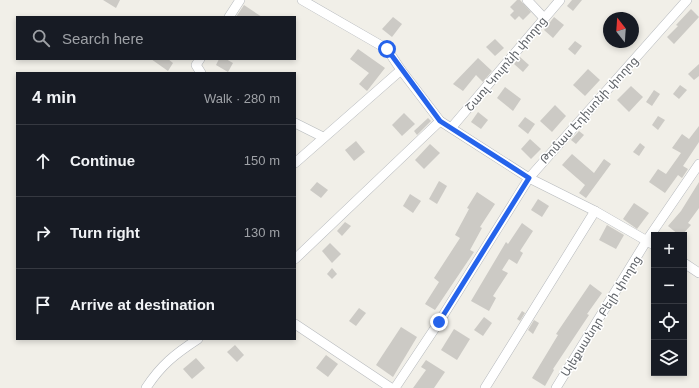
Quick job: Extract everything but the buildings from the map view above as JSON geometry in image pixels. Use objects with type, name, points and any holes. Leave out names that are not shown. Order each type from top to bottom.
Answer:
[{"type":"street","points":[[230,16],[240,0]]},
{"type":"street","points":[[302,0],[387,49],[440,121],[452,127],[529,178],[595,211],[651,242]]},
{"type":"street","points":[[527,0],[544,18]]},
{"type":"street","name":"Շառլ Կուլոնի փողոց","points":[[452,127],[560,0]]},
{"type":"street","name":"Թոմաս Էդիսոնի փողոց","points":[[395,388],[439,322],[529,178],[687,0]]},
{"type":"street","points":[[199,60],[196,65],[200,72]]},
{"type":"street","points":[[296,162],[401,70]]},
{"type":"street","points":[[296,258],[440,121]]},
{"type":"street","points":[[296,124],[323,137]]},
{"type":"street","name":"Ալեքսանդր Բելի փողոց","points":[[657,232],[699,164]]},
{"type":"street","points":[[485,388],[595,211]]},
{"type":"street","name":"Ալեքսանդր Բելի փողոց","points":[[556,388],[651,242]]},
{"type":"street","points":[[687,266],[699,273]]},
{"type":"street","points":[[296,325],[390,388]]},
{"type":"street","points":[[146,388],[157,370],[168,360],[197,340]]},
{"type":"route","points":[[387,49],[440,121],[452,127],[529,178],[439,322]]}]
